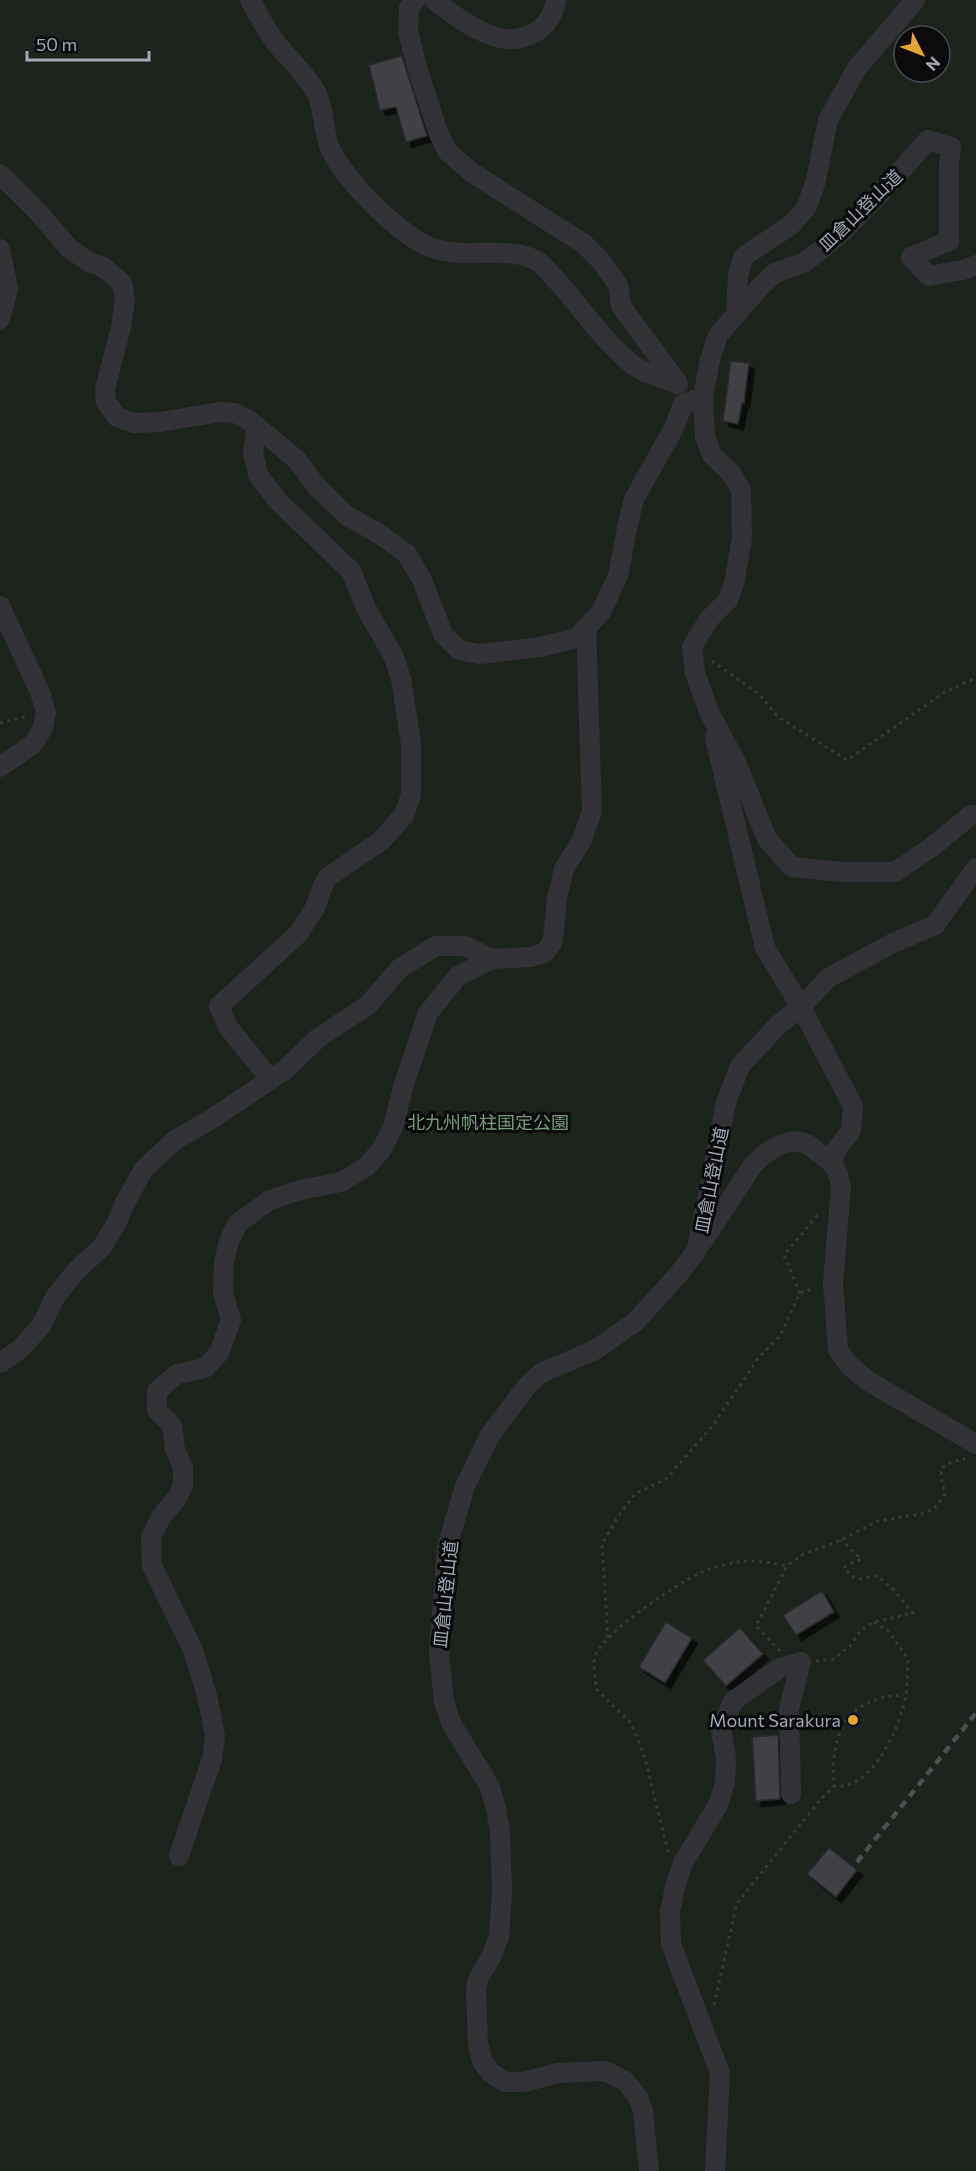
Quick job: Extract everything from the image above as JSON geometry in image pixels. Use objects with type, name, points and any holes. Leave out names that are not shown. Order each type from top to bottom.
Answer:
[{"type":"street","points":[[250,0],[273,39],[300,69],[317,95],[330,147],[353,182],[395,225],[429,247],[460,254],[524,255],[541,264],[584,311],[603,336],[634,366],[703,397]]},
{"type":"street","points":[[415,0],[409,8],[408,32],[435,123],[447,151],[471,172],[584,244],[600,260],[618,285],[621,306],[678,384]]},
{"type":"street","points":[[434,0],[458,19],[496,37],[519,39],[543,29],[555,8],[556,0]]},
{"type":"street","points":[[735,313],[738,276],[743,256],[791,225],[806,208],[815,184],[828,120],[856,68],[915,0]]},
{"type":"street","name":"皿倉山登山道","points":[[692,647],[709,619],[728,600],[734,584],[742,538],[741,490],[731,473],[712,454],[705,436],[703,397],[710,360],[718,335],[735,313],[775,273],[806,262],[838,236],[880,194],[928,140],[951,147],[949,241],[911,257],[928,276],[963,270],[976,265]]},
{"type":"street","points":[[0,174],[39,213],[69,248],[90,262],[103,267],[122,283],[125,300],[121,327],[105,389],[106,402],[117,417],[134,423],[160,422],[220,412],[235,413],[250,421],[297,460],[316,486],[346,515],[381,535],[407,554],[422,580],[443,634],[459,650],[480,654],[540,647],[577,638],[601,612],[618,576],[634,499],[674,428],[683,404],[703,397]]},
{"type":"street","points":[[0,249],[8,289],[0,319]]},
{"type":"street","points":[[257,427],[253,452],[258,476],[278,501],[351,571],[366,608],[394,657],[401,679],[411,744],[411,795],[404,815],[381,841],[328,877],[315,908],[298,934],[219,1006],[228,1026],[270,1079]]},
{"type":"street","points":[[0,606],[33,675],[46,711],[43,728],[33,744],[0,766]]},
{"type":"street","points":[[179,1856],[212,1759],[215,1736],[207,1696],[193,1650],[152,1566],[151,1538],[161,1517],[177,1498],[183,1485],[183,1468],[175,1449],[172,1426],[157,1410],[157,1391],[177,1374],[205,1368],[219,1353],[231,1320],[224,1293],[224,1262],[229,1241],[238,1223],[270,1200],[300,1190],[341,1182],[366,1167],[382,1149],[393,1127],[404,1084],[428,1013],[458,976],[492,959],[531,957],[544,953],[552,943],[557,898],[564,869],[582,840],[592,811],[586,627]]},
{"type":"street","points":[[692,647],[695,673],[709,712],[765,948],[801,1007],[853,1106],[851,1131],[836,1150],[832,1161]]},
{"type":"street","points":[[709,712],[736,762],[767,839],[792,867],[842,872],[895,872],[932,847],[971,815],[976,815]]},
{"type":"street","name":"皿倉山登山道","points":[[649,2171],[643,2111],[638,2097],[625,2081],[605,2071],[558,2073],[524,2082],[504,2082],[491,2073],[482,2061],[478,2043],[476,1991],[478,1979],[499,1937],[502,1891],[500,1831],[490,1786],[451,1723],[444,1702],[439,1653],[447,1547],[465,1486],[490,1435],[527,1386],[541,1373],[595,1350],[635,1322],[698,1250],[726,1103],[740,1066],[778,1025],[801,1007],[828,978],[893,943],[935,925],[976,868]]},
{"type":"street","points":[[0,1363],[19,1350],[41,1326],[55,1297],[76,1271],[102,1247],[143,1170],[175,1140],[210,1120],[286,1069],[318,1038],[368,1005],[400,968],[436,946],[465,946],[492,959]]},
{"type":"street","points":[[698,1250],[753,1165],[762,1155],[773,1148],[794,1141],[807,1144],[832,1161],[841,1187],[833,1283],[838,1350],[849,1365],[868,1381],[972,1451]]},
{"type":"street","points":[[791,1794],[789,1708],[801,1662]]},
{"type":"street","points":[[715,2171],[720,2073],[670,1944],[670,1911],[683,1863],[718,1806],[724,1783],[726,1758],[721,1730],[733,1701],[780,1668],[801,1662]]},
{"type":"path","points":[[692,647],[759,694],[778,717],[848,760],[945,692],[976,678]]},
{"type":"path","points":[[0,723],[46,711]]},
{"type":"path","points":[[608,1638],[602,1544],[616,1518],[635,1494],[666,1479],[714,1424],[759,1357],[780,1336],[800,1293],[784,1255],[841,1187]]},
{"type":"path","points":[[800,1293],[833,1283]]},
{"type":"path","points":[[841,1540],[861,1558],[844,1567],[850,1576],[858,1580],[877,1576],[894,1590],[913,1613],[874,1622],[860,1631],[849,1646],[833,1659],[801,1662],[783,1654],[756,1626],[787,1566],[802,1555],[841,1540],[878,1521],[921,1514],[934,1509],[945,1494],[941,1477],[942,1468],[972,1451]]},
{"type":"path","points":[[676,1883],[645,1758],[630,1723],[596,1689],[594,1657],[608,1638],[667,1592],[699,1573],[739,1561],[766,1562],[787,1566]]},
{"type":"path","points":[[834,1786],[845,1787],[858,1782],[875,1765],[903,1710],[908,1659],[888,1632],[874,1622]]},
{"type":"path","points":[[705,2035],[718,1992],[737,1903],[834,1786],[835,1745],[840,1730],[851,1714],[886,1696],[904,1695]]},
{"type":"green space","name":"北九州帆柱国定公園","points":[[0,0],[976,0],[976,2171],[0,2171]]},
{"type":"building","points":[[402,56],[427,136],[406,142],[396,107],[380,110],[369,65]]},
{"type":"building","points":[[731,361],[749,363],[744,403],[742,403],[738,424],[723,421]]},
{"type":"building","points":[[822,1591],[834,1612],[796,1635],[783,1615]]},
{"type":"building","points":[[666,1622],[692,1638],[665,1683],[639,1667]]},
{"type":"building","points":[[740,1628],[763,1654],[726,1686],[703,1660]]},
{"type":"building","points":[[778,1735],[780,1799],[756,1801],[752,1737]]},
{"type":"building","points":[[829,1848],[857,1870],[836,1897],[807,1874]]},
{"type":"railway","points":[[857,1862],[976,1713]]},
{"type":"place","name":"Mount Sarakura","points":[[853,1720]]}]
